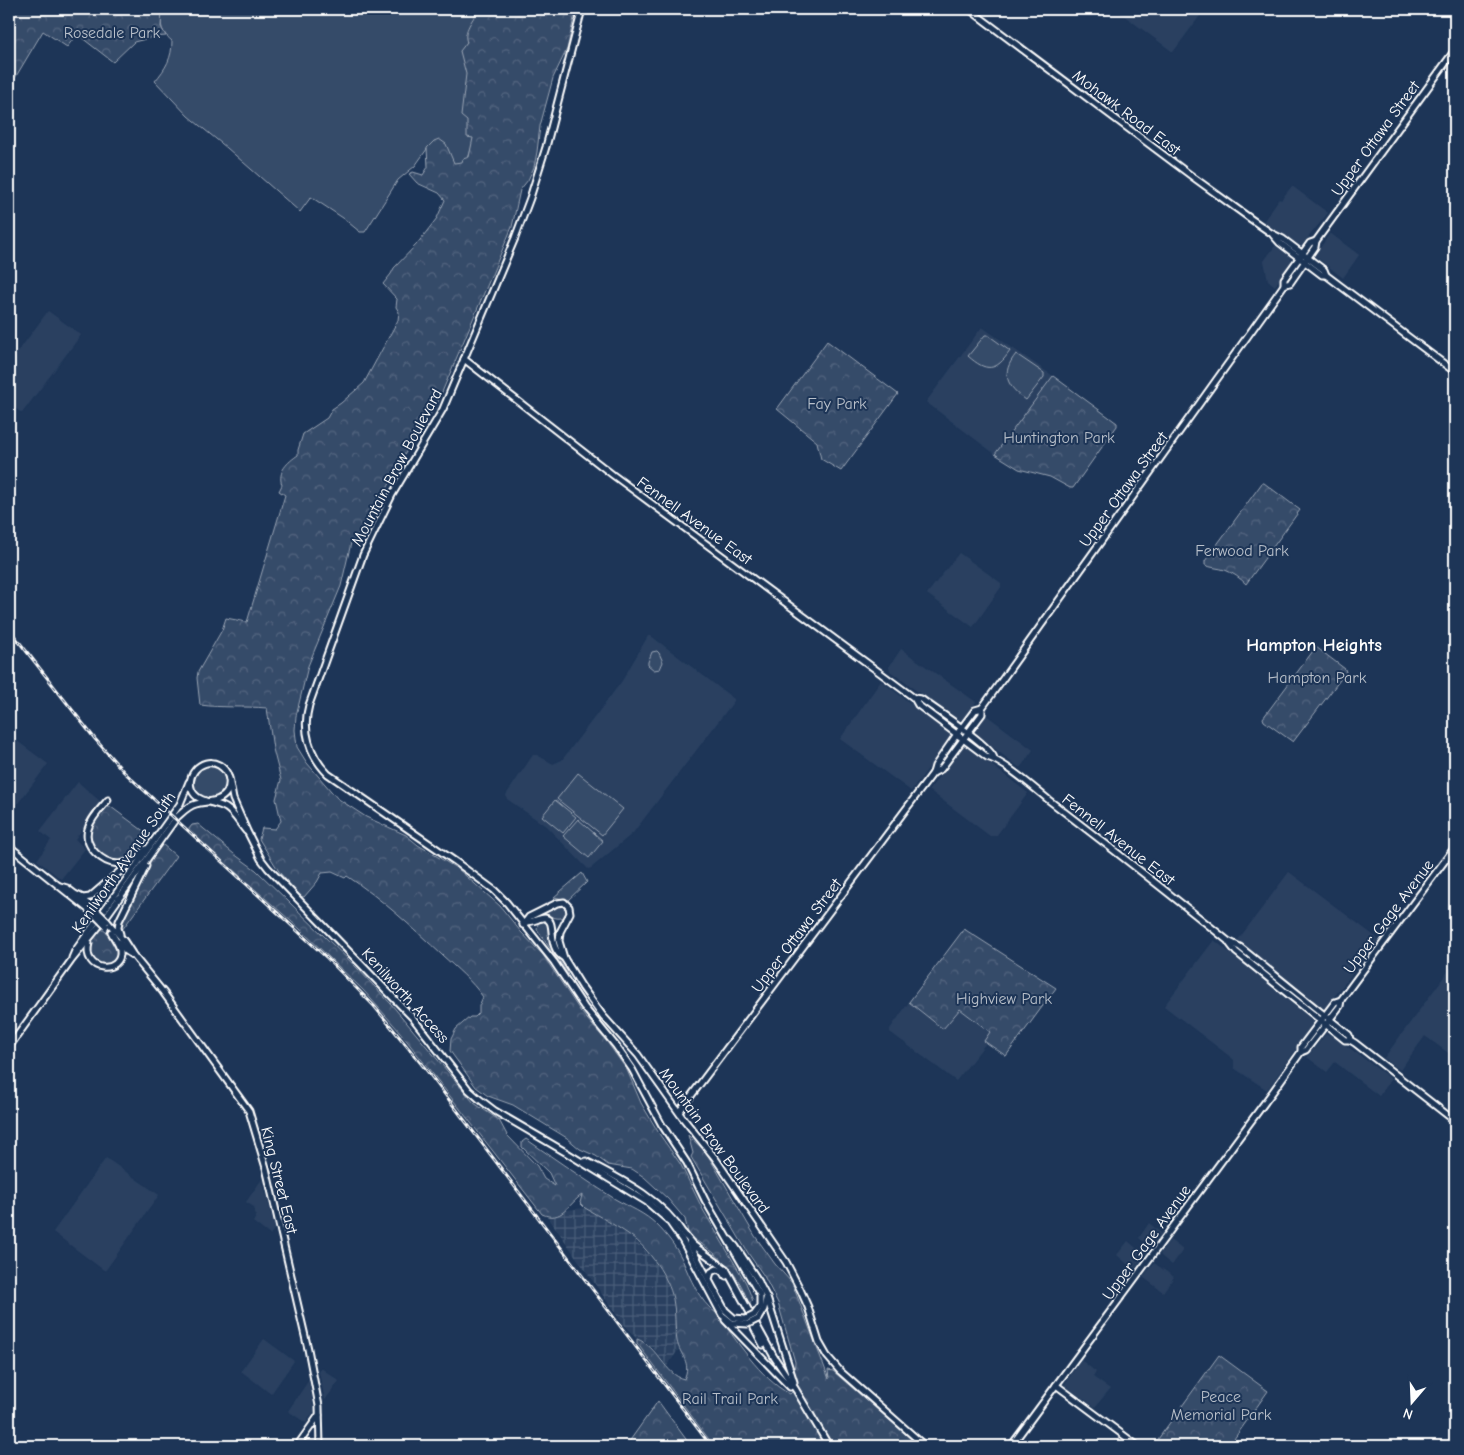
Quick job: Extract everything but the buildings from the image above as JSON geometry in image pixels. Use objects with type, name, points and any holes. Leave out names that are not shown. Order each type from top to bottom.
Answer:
[{"type":"main road","name":"Mountain Brow Boulevard","points":[[525,924],[494,890],[464,867],[328,774],[321,767],[311,750],[306,729],[310,705],[363,555],[392,495],[443,409],[530,198],[582,9]]},
{"type":"main road","name":"Mohawk Road East","points":[[969,9],[1193,177],[1271,233],[1283,238],[1322,276],[1326,275],[1455,372]]},
{"type":"main road","name":"Upper Ottawa Street","points":[[1284,285],[1290,283],[1315,247],[1316,242],[1455,50]]},
{"type":"main road","name":"Upper Ottawa Street","points":[[933,773],[941,769],[964,739],[982,714],[982,708],[1284,285],[1284,279],[1310,243],[1316,242]]},
{"type":"main road","name":"Fennell Avenue East","points":[[464,358],[618,480],[914,698],[918,705],[987,756],[994,758],[1145,873],[1228,941],[1236,952],[1328,1022],[1349,1035],[1350,1040],[1455,1121]]},
{"type":"main road","name":"Fennell Avenue East","points":[[914,698],[922,699],[968,733],[992,753],[994,758]]},
{"type":"main road","name":"Upper Ottawa Street","points":[[679,1112],[933,773],[935,766],[975,710],[982,708]]},
{"type":"main road","points":[[213,763],[223,768],[229,778],[229,785],[224,795],[218,800],[209,802],[199,798],[193,792],[190,783],[192,775],[200,765],[213,763]]},
{"type":"main road","name":"Kenilworth Avenue South","points":[[71,961],[75,951],[180,804],[192,775]]},
{"type":"main road","name":"Kenilworth Access","points":[[229,778],[233,799],[261,859],[276,878],[412,1017],[469,1090],[495,1111],[647,1202],[668,1220],[682,1240],[722,1315],[738,1336],[787,1383]]},
{"type":"main road","points":[[108,800],[94,817],[88,828],[89,845],[100,856],[112,863],[124,864],[133,860]]},
{"type":"main road","name":"Kenilworth Access","points":[[209,802],[220,805],[230,811],[247,831]]},
{"type":"main road","name":"Kenilworth Avenue South","points":[[9,1047],[183,812],[196,804],[209,802]]},
{"type":"main road","points":[[77,896],[83,898],[90,897],[154,842]]},
{"type":"main road","name":"King Street East","points":[[9,846],[64,891],[96,912]]},
{"type":"main road","name":"Upper Gage Avenue","points":[[1301,1052],[1306,1050],[1328,1022],[1340,1006],[1341,1000],[1455,847]]},
{"type":"main road","points":[[124,940],[119,930],[119,921],[155,848]]},
{"type":"main road","name":"King Street East","points":[[60,886],[66,888],[96,912],[124,940],[133,955],[169,1000],[249,1111],[266,1168],[307,1341],[318,1397],[320,1446]]},
{"type":"main road","name":"Mountain Brow Boulevard","points":[[525,924],[529,917],[557,903],[564,902],[567,905],[570,913],[558,938],[564,958],[593,1002],[638,1055],[715,1158],[786,1262],[808,1307],[823,1350],[840,1371],[925,1446]]},
{"type":"main road","name":"Mountain Brow Boulevard","points":[[525,924],[547,918],[552,926],[554,947],[558,954],[564,958]]},
{"type":"main road","points":[[534,922],[534,937]]},
{"type":"main road","name":"King Street East","points":[[107,923],[111,932],[126,951],[133,955]]},
{"type":"main road","points":[[525,924],[554,962],[584,1008],[616,1046],[632,1069],[662,1125],[687,1163],[705,1200],[760,1295],[760,1307],[756,1317]]},
{"type":"main road","points":[[91,938],[87,952],[91,960],[101,967],[112,966],[118,960],[120,953],[119,946],[111,932]]},
{"type":"main road","name":"Upper Gage Avenue","points":[[1011,1446],[1301,1052],[1302,1047],[1323,1018],[1335,1002],[1341,1000]]},
{"type":"main road","name":"Kenilworth Access","points":[[567,1153],[610,1174],[645,1194],[662,1207],[684,1234],[727,1314],[747,1322]]},
{"type":"main road","points":[[684,1234],[693,1245],[726,1269],[774,1358],[829,1446]]},
{"type":"main road","points":[[728,1238],[736,1247],[767,1298],[796,1392]]},
{"type":"main road","points":[[710,1282],[710,1276],[713,1271],[719,1269],[723,1271],[765,1348],[787,1383],[796,1392]]},
{"type":"main road","points":[[722,1315],[732,1323],[747,1322],[763,1312],[766,1301],[758,1281]]},
{"type":"main road","points":[[1056,1385],[1138,1446]]},
{"type":"main road","points":[[297,1446],[319,1415]]},
{"type":"shaded area","points":[[1115,9],[1205,9],[1173,52]]},
{"type":"shaded area","points":[[1292,186],[1328,213],[1302,245],[1299,245],[1263,222],[1279,199],[1281,200]]},
{"type":"shaded area","points":[[1330,233],[1359,255],[1343,278],[1315,256]]},
{"type":"shaded area","points":[[1275,246],[1291,257],[1291,261],[1275,286],[1268,280],[1264,261]]},
{"type":"shaded area","points":[[48,311],[81,335],[22,413],[9,404],[9,364]]},
{"type":"shaded area","points":[[982,327],[1053,376],[995,454],[926,402]]},
{"type":"shaded area","points":[[959,553],[1001,583],[1001,587],[973,627],[927,594]]},
{"type":"shaded area","points":[[648,636],[651,636],[734,699],[734,701],[633,833],[588,869],[546,826],[507,799],[506,795],[533,755],[537,755],[553,764],[562,760],[622,681]]},
{"type":"shaded area","points":[[901,649],[976,702],[964,720],[957,721],[890,671],[889,667]]},
{"type":"shaded area","points":[[881,681],[950,733],[951,739],[911,791],[840,739]]},
{"type":"shaded area","points":[[986,715],[1033,750],[1020,768],[977,735],[976,730]]},
{"type":"shaded area","points":[[9,735],[48,764],[9,815]]},
{"type":"shaded area","points":[[962,746],[967,746],[1028,793],[996,836],[990,836],[929,790]]},
{"type":"shaded area","points":[[78,782],[102,803],[75,839],[85,849],[61,879],[37,860],[51,840],[40,831]]},
{"type":"shaded area","points":[[1289,872],[1378,940],[1325,1008],[1319,1006],[1238,940]]},
{"type":"shaded area","points":[[1214,940],[1313,1021],[1313,1025],[1267,1090],[1234,1068],[1234,1060],[1232,1058],[1164,1006]]},
{"type":"shaded area","points":[[1455,962],[1455,1056],[1425,1036],[1400,1070],[1384,1058]]},
{"type":"shaded area","points":[[909,1002],[943,1029],[960,1009],[990,1033],[984,1041],[986,1043],[956,1081],[890,1032],[890,1029]]},
{"type":"shaded area","points":[[1326,1034],[1332,1035],[1390,1078],[1391,1080],[1379,1096],[1335,1062],[1327,1072],[1307,1057]]},
{"type":"shaded area","points":[[106,1158],[159,1195],[105,1271],[53,1232]]},
{"type":"shaded area","points":[[262,1179],[275,1228],[270,1235],[253,1222],[256,1217],[254,1207],[246,1202]]},
{"type":"shaded area","points":[[585,1208],[632,1237],[651,1257],[665,1278],[673,1299],[676,1337],[679,1349],[667,1366],[655,1350],[645,1341],[637,1339],[623,1324],[548,1217],[556,1216],[567,1210]]},
{"type":"shaded area","points":[[1149,1223],[1161,1233],[1150,1247],[1139,1238]]},
{"type":"shaded area","points":[[1170,1240],[1183,1250],[1172,1265],[1160,1254]]},
{"type":"shaded area","points":[[1128,1241],[1144,1255],[1134,1270],[1117,1255]]},
{"type":"shaded area","points":[[1154,1263],[1174,1277],[1163,1292],[1143,1277]]},
{"type":"shaded area","points":[[264,1339],[294,1361],[271,1394],[241,1371]]},
{"type":"shaded area","points":[[1081,1360],[1096,1372],[1093,1377],[1110,1389],[1095,1407],[1064,1385]]},
{"type":"shaded area","points":[[321,1368],[339,1381],[325,1400],[319,1372]]},
{"type":"shaded area","points":[[309,1380],[314,1411],[306,1423],[288,1411]]},
{"type":"green space","name":"Rosedale Park","points":[[9,9],[162,9],[161,27],[166,36],[134,42],[113,62],[77,34],[67,47],[43,31],[15,78],[9,84]]},
{"type":"green space","points":[[162,9],[477,9],[466,44],[497,68],[466,165],[448,166],[427,149],[415,166],[398,180],[365,232],[360,232],[343,218],[311,197],[300,212],[188,116],[155,81],[168,62],[172,47],[172,41],[165,34],[162,27]]},
{"type":"green space","points":[[479,9],[578,9],[567,49],[553,78],[540,126],[534,167],[528,180],[520,190],[512,227],[437,404],[409,446],[369,520],[351,543],[341,586],[308,666],[296,716],[297,747],[307,763],[337,798],[366,817],[406,835],[418,845],[458,869],[500,906],[543,955],[581,1012],[607,1042],[627,1070],[641,1103],[681,1165],[702,1208],[746,1283],[753,1301],[748,1303],[733,1272],[717,1256],[689,1237],[685,1219],[668,1199],[644,1177],[632,1169],[608,1165],[513,1105],[488,1096],[476,1087],[450,1051],[451,1039],[456,1029],[470,1017],[475,1017],[479,1013],[479,1006],[483,997],[464,975],[419,934],[385,904],[347,876],[345,878],[332,872],[322,873],[304,897],[300,896],[280,873],[259,839],[262,828],[275,829],[281,821],[276,799],[281,780],[273,749],[267,708],[200,705],[198,672],[222,630],[226,618],[247,622],[285,495],[279,491],[282,485],[281,475],[284,467],[298,455],[303,434],[327,418],[332,409],[364,383],[398,320],[397,299],[383,284],[394,268],[417,244],[437,218],[445,200],[439,193],[417,183],[409,174],[413,172],[423,175],[428,167],[427,148],[439,139],[446,144],[454,163],[462,162],[463,159],[469,157],[473,138],[467,137],[467,121],[461,116],[466,74],[460,51],[467,42],[467,30]]},
{"type":"green space","points":[[985,335],[988,335],[1010,351],[995,366],[986,367],[980,365],[968,356]]},
{"type":"green space","name":"Fay Park","points":[[827,341],[898,394],[841,471],[821,459],[817,442],[777,409]]},
{"type":"green space","points":[[1016,354],[1044,373],[1044,377],[1026,400],[1014,390],[1008,379],[1008,368]]},
{"type":"green space","name":"Huntington Park","points":[[1053,376],[1117,423],[1117,426],[1073,488],[1050,477],[1019,469],[995,454]]},
{"type":"green space","name":"Ferwood Park","points":[[1262,483],[1300,510],[1246,584],[1228,571],[1205,565],[1205,561]]},
{"type":"green space","name":"Hampton Park","points":[[1316,647],[1345,669],[1346,672],[1293,742],[1264,721],[1263,718]]},
{"type":"green space","points":[[657,651],[663,662],[660,669],[654,670],[648,665],[648,662],[652,652]]},
{"type":"green space","points":[[206,765],[218,767],[225,772],[227,780],[225,788],[220,795],[213,799],[205,799],[197,794],[192,785],[195,774]]},
{"type":"green space","points":[[578,773],[623,809],[602,835],[557,799]]},
{"type":"green space","points":[[555,800],[576,817],[563,833],[542,816]]},
{"type":"green space","points":[[107,807],[111,807],[153,838],[141,851],[130,859],[120,861],[106,857],[91,842],[89,836],[91,826]]},
{"type":"green space","points":[[578,819],[603,841],[589,858],[563,836]]},
{"type":"green space","name":"Rail Trail Park","points":[[198,824],[256,870],[357,968],[391,1004],[474,1103],[499,1120],[507,1135],[537,1166],[544,1179],[555,1186],[549,1173],[522,1147],[522,1142],[526,1139],[657,1225],[677,1250],[696,1289],[705,1302],[716,1313],[759,1369],[769,1379],[790,1394],[798,1386],[794,1373],[795,1362],[778,1303],[764,1276],[748,1253],[691,1157],[693,1153],[688,1135],[706,1152],[755,1236],[775,1264],[792,1283],[829,1379],[828,1370],[833,1371],[919,1446],[714,1446],[637,1343],[637,1339],[651,1348],[672,1372],[684,1379],[687,1368],[678,1346],[671,1291],[651,1256],[638,1241],[585,1208],[580,1203],[582,1195],[560,1214],[549,1216],[542,1214],[400,1032],[364,991],[300,929],[188,830],[192,825]]},
{"type":"green space","points":[[162,844],[176,856],[122,930],[121,922],[155,853]]},
{"type":"green space","points":[[582,873],[587,882],[568,900],[554,897]]},
{"type":"green space","points":[[560,905],[567,911],[564,917],[557,918],[545,915],[544,912],[555,909]]},
{"type":"green space","points":[[541,921],[549,925],[552,949],[568,974],[537,929],[538,923]]},
{"type":"green space","points":[[101,928],[107,933],[116,950],[118,950],[117,958],[111,964],[101,966],[91,957],[90,948],[91,943]]},
{"type":"green space","name":"Highview Park","points":[[964,929],[1056,988],[1006,1056],[984,1041],[990,1032],[960,1009],[943,1029],[909,1002]]},
{"type":"green space","name":"Peace Memorial Park","points":[[1219,1355],[1268,1391],[1229,1446],[1153,1446]]},
{"type":"green space","points":[[658,1401],[691,1446],[626,1446]]},
{"type":"railway","points":[[9,629],[95,739],[124,772],[327,958],[374,1006],[428,1072],[711,1446]]},
{"type":"district","name":"Hampton Heights","points":[[1314,645]]}]
